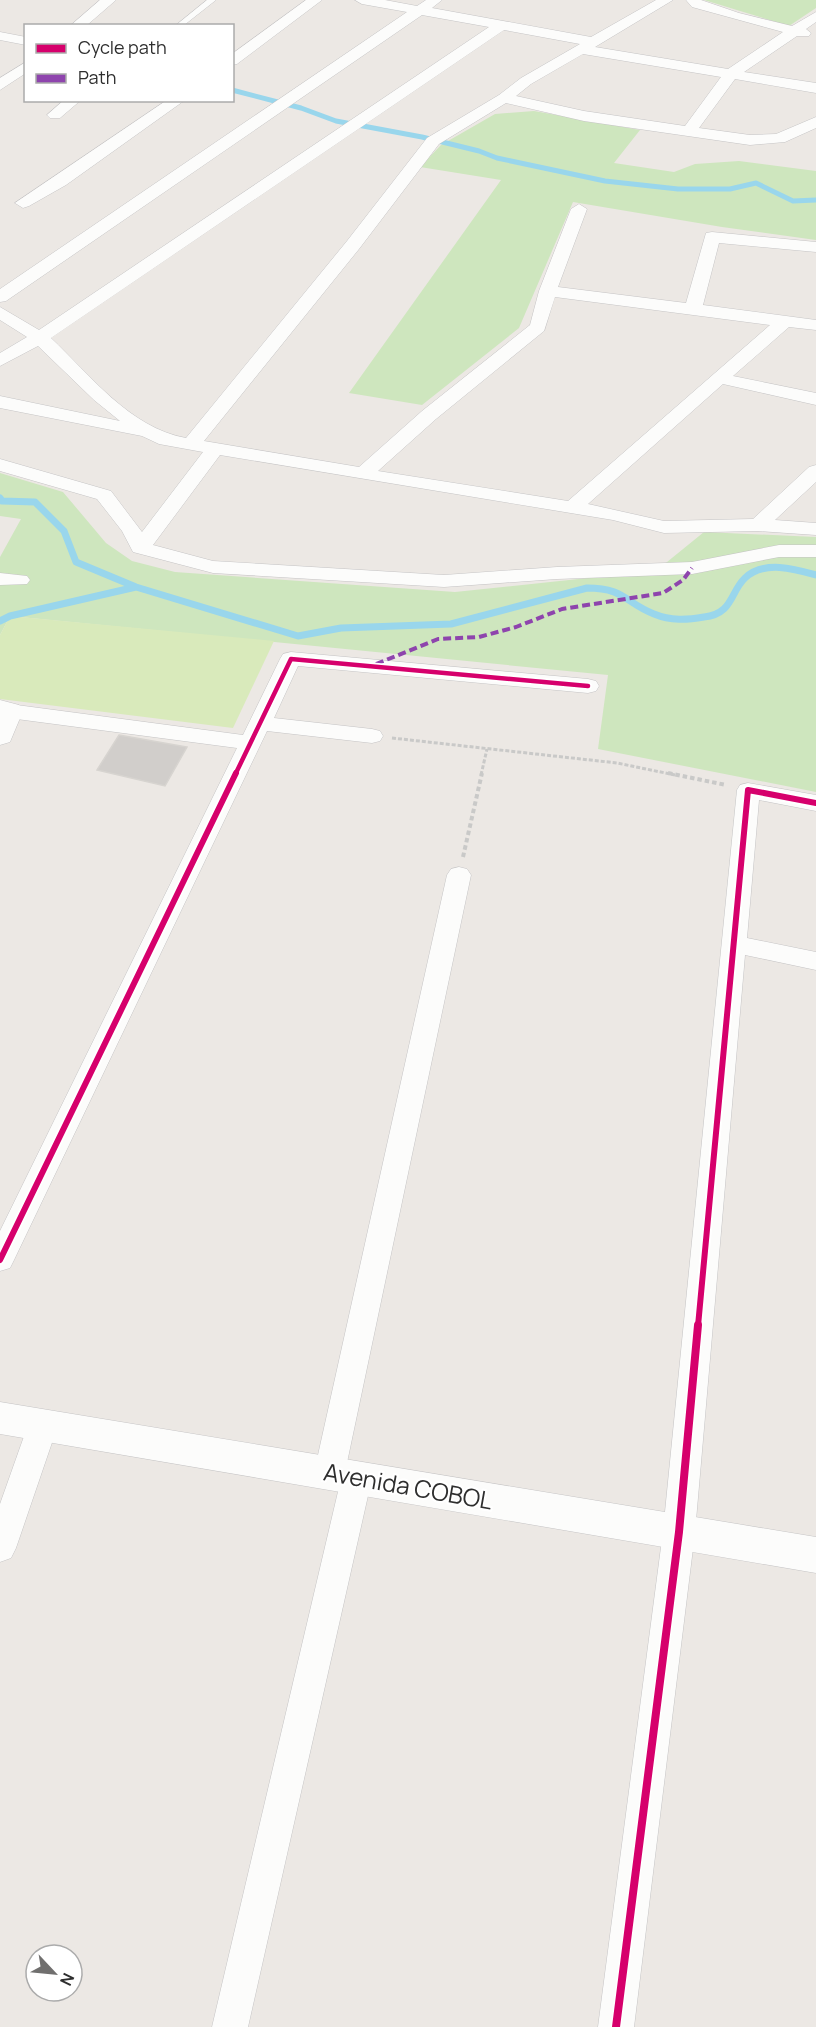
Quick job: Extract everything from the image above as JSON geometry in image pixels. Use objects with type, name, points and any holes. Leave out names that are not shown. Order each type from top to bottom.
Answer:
[{"type":"street","points":[[79,24],[109,0]]},
{"type":"street","points":[[234,60],[315,0]]},
{"type":"street","points":[[362,0],[501,26],[586,46],[816,88]]},
{"type":"street","points":[[0,297],[417,10],[435,0]]},
{"type":"street","points":[[693,0],[697,4],[734,16],[816,37]]},
{"type":"street","points":[[191,444],[353,245],[433,141],[504,98],[526,81],[661,1]]},
{"type":"street","points":[[689,130],[731,74],[816,16]]},
{"type":"street","points":[[0,361],[39,338],[501,26]]},
{"type":"street","points":[[0,36],[24,41]]},
{"type":"street","points":[[0,85],[24,67]]},
{"type":"street","points":[[504,98],[584,116],[764,141],[779,140],[816,122]]},
{"type":"street","points":[[55,115],[71,102]]},
{"type":"street","points":[[23,203],[60,182],[175,102]]},
{"type":"street","points":[[363,474],[429,415],[538,327],[548,291],[579,209]]},
{"type":"street","points":[[694,308],[712,237],[816,247]]},
{"type":"street","points":[[548,291],[816,325]]},
{"type":"street","points":[[0,312],[39,338],[128,420],[146,432]]},
{"type":"street","points":[[571,508],[784,322]]},
{"type":"street","points":[[719,378],[816,399]]},
{"type":"street","points":[[0,402],[146,432],[166,440],[614,514],[664,527],[758,525],[816,529]]},
{"type":"street","points":[[140,548],[216,448]]},
{"type":"street","points":[[0,465],[104,495],[131,530],[140,548],[213,567],[444,581],[556,573],[692,568],[779,551],[816,551]]},
{"type":"street","points":[[758,525],[816,471]]},
{"type":"street","points":[[0,1260],[291,658],[588,686]]},
{"type":"street","points":[[2,717],[255,733],[372,736]]},
{"type":"street","points":[[616,2027],[679,1532],[748,790],[816,803]]},
{"type":"street","points":[[230,2027],[343,1476],[459,875]]},
{"type":"street","points":[[732,944],[816,961]]},
{"type":"street","name":"Avenida COBOL","points":[[0,1418],[816,1555]]},
{"type":"street","points":[[0,1548],[43,1425]]},
{"type":"lane","points":[[181,24],[212,0]]},
{"type":"path","points":[[372,736],[617,763],[748,790]]},
{"type":"path","points":[[459,875],[487,749]]},
{"type":"green space","points":[[704,0],[816,0],[816,8],[789,26]]},
{"type":"green space","points":[[534,111],[640,130],[614,163],[674,172],[695,164],[739,161],[816,171],[816,240],[573,202],[519,328],[422,405],[349,393],[501,180],[420,167],[441,145],[495,114]]},
{"type":"green space","points":[[0,473],[63,492],[106,543],[132,561],[175,572],[455,592],[588,578],[651,575],[704,532],[816,537],[816,792],[598,749],[608,675],[10,616],[0,635],[0,557],[21,519],[0,516]]},
{"type":"green space","points":[[10,616],[274,641],[233,728],[0,699],[0,635]]},
{"type":"building","points":[[119,735],[187,747],[165,786],[97,770]]},
{"type":"waterway","points":[[234,91],[301,108],[336,121],[422,137],[479,151],[497,158],[605,181],[678,189],[730,189],[756,183],[793,201],[816,200]]},
{"type":"waterway","points":[[0,498],[2,501],[35,502],[64,531],[76,562],[136,587]]},
{"type":"waterway","points":[[136,587],[298,636],[341,628],[451,624],[587,588],[617,593],[644,610],[660,616],[691,619],[721,612],[745,578],[761,569],[799,570],[816,575]]},
{"type":"waterway","points":[[0,621],[10,616],[136,587]]},
{"type":"marked path","points":[[376,664],[438,639],[479,637],[516,627],[562,609],[663,593],[683,580],[692,568]]},
{"type":"cycle path","points":[[0,1260],[291,659],[588,686]]},
{"type":"cycle path","points":[[616,2027],[679,1532],[748,790],[816,803]]}]
